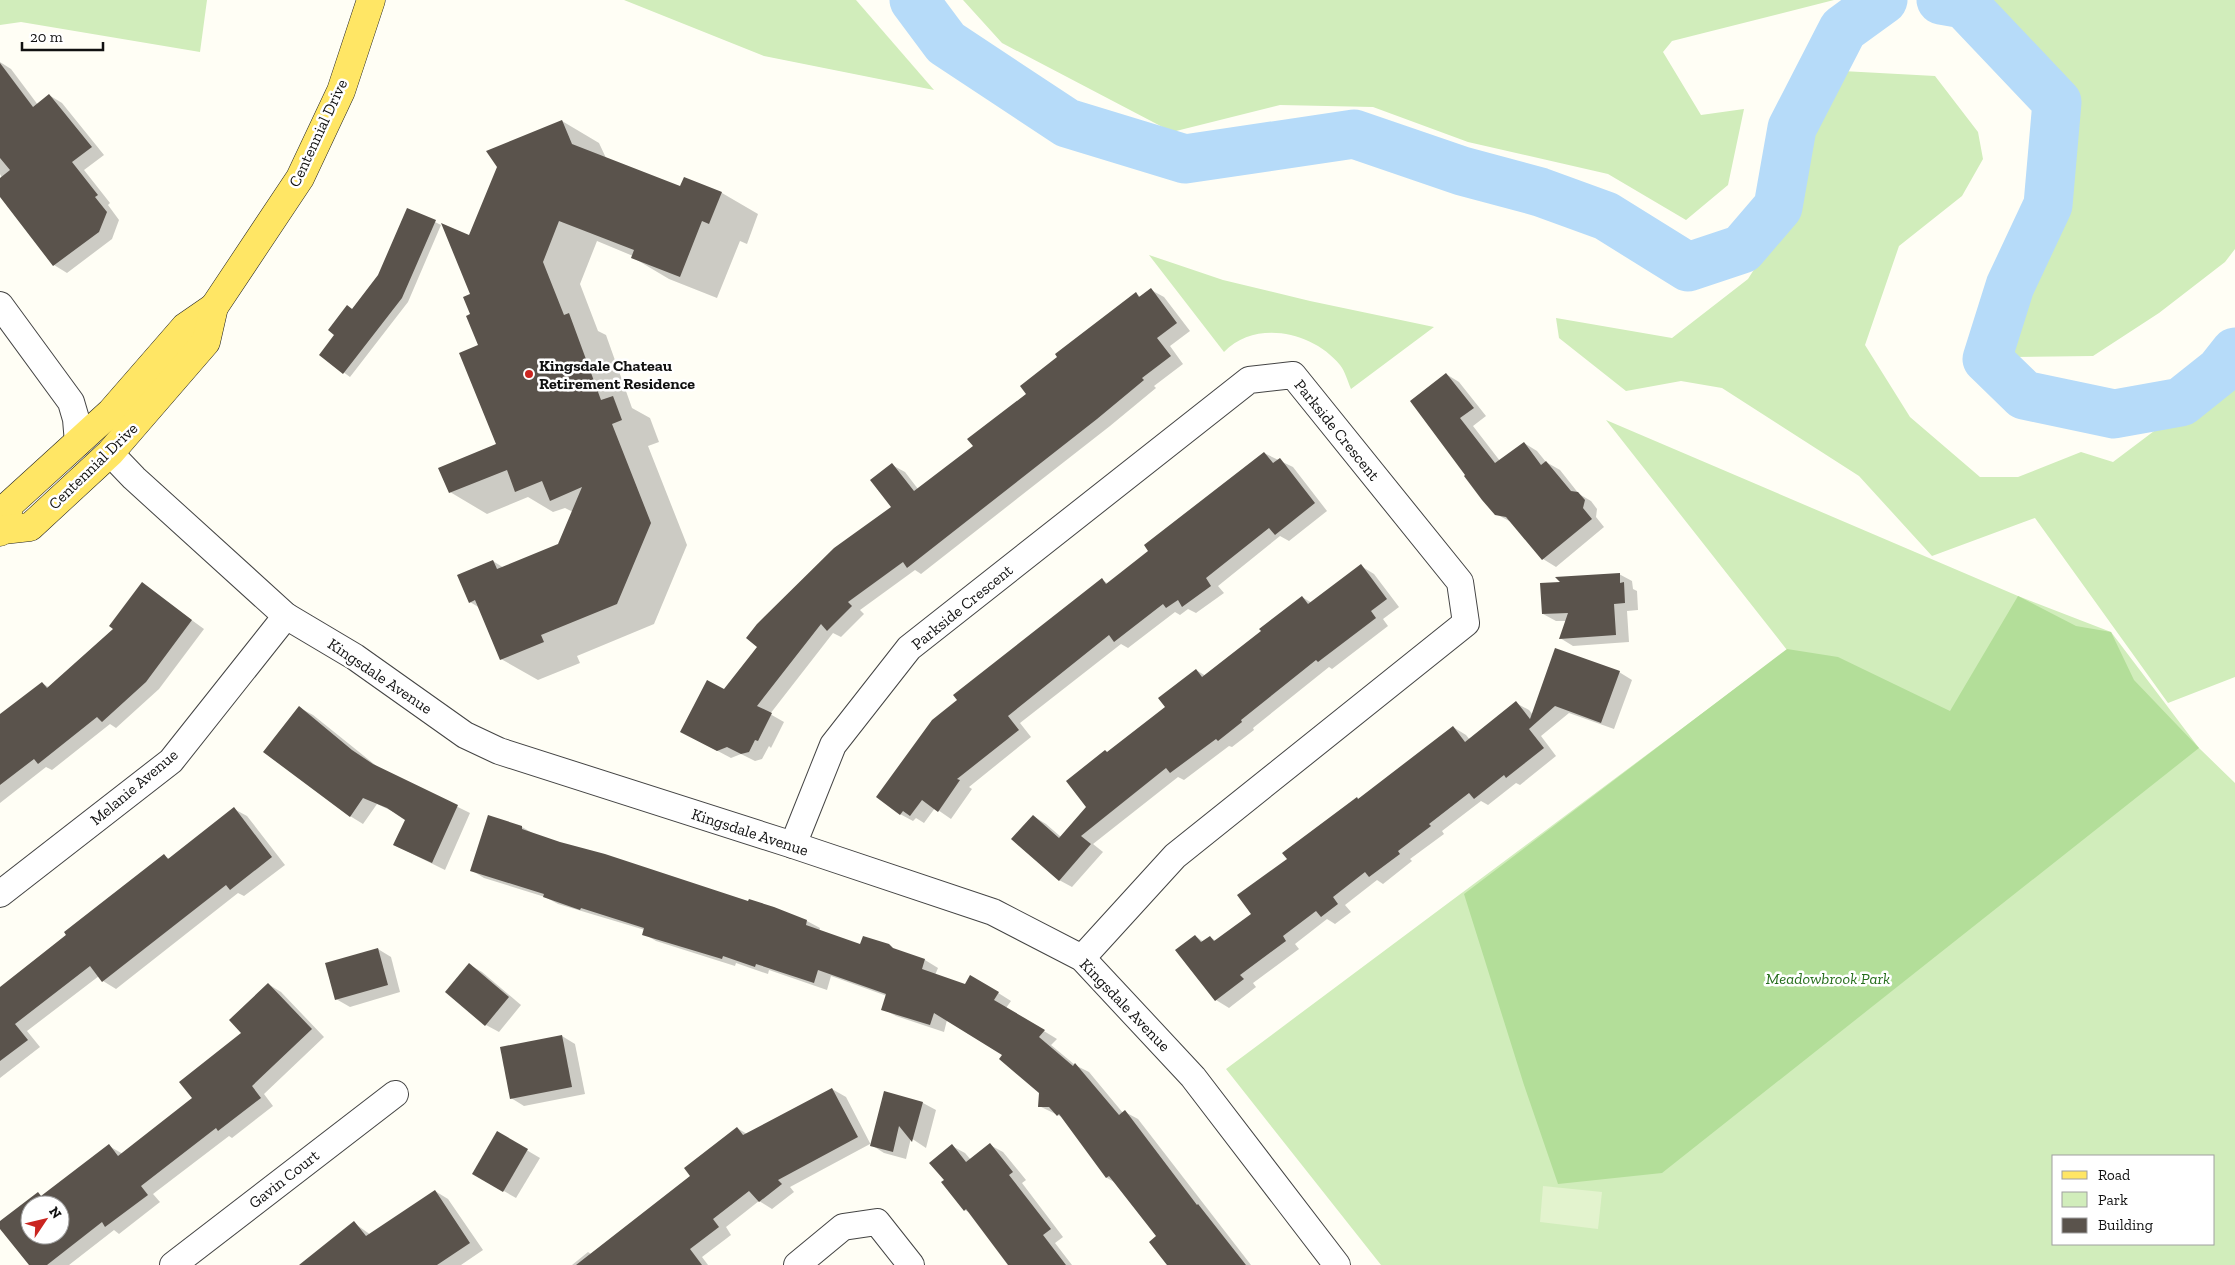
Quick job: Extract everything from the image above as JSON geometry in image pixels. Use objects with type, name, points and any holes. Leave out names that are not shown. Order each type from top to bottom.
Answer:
[{"type":"main road","name":"Centennial Drive","points":[[214,307],[185,327],[111,412],[10,504],[2,531],[30,527],[110,453],[206,342],[214,307],[300,178],[341,91],[371,0]]},
{"type":"street","points":[[0,306],[71,402],[76,419],[78,443]]},
{"type":"street","name":"Parkside Crescent","points":[[793,845],[833,744],[909,648],[1249,380],[1293,375],[1460,582],[1466,624],[1175,856],[1082,958]]},
{"type":"street","name":"Kingsdale Avenue","points":[[110,453],[134,478],[286,616],[355,657],[465,735],[499,751],[793,845],[993,912],[1082,958],[1193,1077],[1338,1265]]},
{"type":"street","name":"Melanie Avenue","points":[[0,894],[171,761],[286,616]]},
{"type":"street","name":"Gavin Court","points":[[173,1265],[395,1094]]},
{"type":"street","points":[[797,1265],[843,1227],[877,1222],[912,1265]]},
{"type":"green space","points":[[0,0],[207,0],[200,52],[21,22],[0,25]]},
{"type":"green space","points":[[624,0],[856,0],[934,90],[764,56]]},
{"type":"green space","points":[[963,0],[1834,0],[1672,41],[1663,52],[1701,115],[1744,109],[1728,185],[1686,220],[1608,174],[1468,142],[1373,107],[1280,105],[1172,132],[1002,43]]},
{"type":"green space","points":[[1947,0],[2235,0],[2235,249],[2225,262],[2159,313],[2093,356],[2014,357],[1988,341],[1986,308],[2053,148],[2056,106],[2014,40]]},
{"type":"green space","points":[[1824,70],[1935,76],[1978,132],[1983,159],[1962,196],[1899,246],[1865,345],[1910,417],[1980,477],[2018,477],[2081,452],[2113,462],[2235,370],[2235,677],[2168,703],[2035,518],[1932,556],[1859,476],[1722,388],[1681,381],[1626,391],[1559,338],[1556,318],[1672,338],[1748,279],[1778,232],[1772,188],[1793,114]]},
{"type":"green space","points":[[1149,255],[1223,280],[1310,301],[1434,327],[1351,389],[1340,365],[1329,354],[1315,344],[1300,338],[1268,333],[1252,335],[1237,342],[1224,352]]},
{"type":"green space","name":"Meadowbrook Park","points":[[1606,420],[2018,596],[2111,632],[2199,748],[2235,783],[2235,1265],[1381,1265],[1226,1069],[1787,650]]},
{"type":"green space","points":[[2018,596],[2076,626],[2111,632],[2134,680],[2199,748],[1662,1173],[1558,1184],[1524,1085],[1464,894],[1787,649],[1838,657],[1950,711]]},
{"type":"green space","points":[[1543,1186],[1602,1192],[1598,1229],[1540,1222]]},
{"type":"building","points":[[0,63],[33,107],[49,94],[92,147],[72,162],[98,195],[95,197],[107,212],[99,232],[53,266],[0,197],[0,178],[10,170],[0,158]]},
{"type":"building","name":"Kingsdale Chateau Retirement Residence","points":[[562,120],[572,144],[680,186],[684,177],[722,192],[709,224],[702,221],[680,277],[631,258],[634,250],[559,221],[543,262],[564,315],[569,313],[601,400],[613,396],[622,420],[612,424],[651,523],[617,604],[541,635],[544,642],[500,660],[475,600],[469,603],[457,575],[493,560],[497,569],[558,544],[582,487],[550,501],[542,481],[515,492],[507,470],[449,493],[438,468],[496,444],[459,353],[478,345],[466,316],[470,314],[463,297],[470,294],[441,223],[469,235],[497,167],[486,151]]},
{"type":"building","points":[[407,208],[436,220],[402,298],[343,374],[319,355],[334,335],[328,330],[347,305],[352,309],[378,275]]},
{"type":"building","points":[[1151,288],[1177,323],[1157,338],[1171,356],[1142,378],[1144,380],[1097,419],[907,568],[903,562],[848,602],[852,606],[827,631],[821,624],[757,706],[772,713],[758,741],[755,740],[749,752],[741,754],[727,747],[717,751],[680,732],[707,680],[724,689],[757,647],[746,638],[757,624],[834,548],[891,507],[870,480],[892,463],[914,491],[973,446],[967,439],[1026,394],[1020,386],[1057,357],[1055,354],[1136,292],[1139,297]]},
{"type":"building","points":[[1446,373],[1474,408],[1460,418],[1495,463],[1524,442],[1541,465],[1546,461],[1571,491],[1578,492],[1585,500],[1583,508],[1592,519],[1542,560],[1506,517],[1495,515],[1482,500],[1410,401]]},
{"type":"building","points":[[1264,452],[1273,463],[1280,458],[1315,503],[1275,535],[1269,528],[1206,578],[1211,586],[1182,607],[1178,600],[1166,608],[1163,604],[1114,642],[1109,635],[1008,716],[1019,730],[957,779],[960,780],[938,812],[922,800],[910,816],[903,811],[900,815],[876,797],[932,720],[957,700],[953,695],[1102,578],[1106,584],[1148,551],[1144,545]]},
{"type":"building","points":[[1361,564],[1387,599],[1371,611],[1376,618],[1318,662],[1316,660],[1241,720],[1242,722],[1218,741],[1216,739],[1170,773],[1166,768],[1081,836],[1091,844],[1059,881],[1011,839],[1033,815],[1059,838],[1086,807],[1066,781],[1165,707],[1158,698],[1196,669],[1202,677],[1302,596],[1308,604]]},
{"type":"building","points":[[1620,573],[1620,583],[1624,582],[1625,603],[1614,604],[1616,635],[1559,639],[1568,613],[1542,614],[1540,583],[1560,582],[1555,577]]},
{"type":"building","points":[[142,582],[192,620],[146,682],[102,722],[97,717],[38,764],[34,759],[0,785],[0,714],[42,682],[47,688],[113,629],[109,626]]},
{"type":"building","points":[[1555,648],[1620,671],[1601,723],[1555,706],[1529,729],[1544,748],[1506,778],[1504,775],[1474,799],[1469,793],[1429,824],[1431,826],[1398,851],[1400,854],[1369,877],[1365,872],[1333,897],[1338,904],[1321,917],[1316,911],[1283,936],[1286,941],[1240,975],[1244,979],[1215,1001],[1175,950],[1195,935],[1201,942],[1210,936],[1214,941],[1251,914],[1237,895],[1287,859],[1282,853],[1357,797],[1358,799],[1453,726],[1465,742],[1516,701],[1530,719]]},
{"type":"building","points":[[299,706],[352,750],[373,764],[458,805],[432,863],[393,845],[405,820],[387,808],[363,798],[350,817],[263,752]]},
{"type":"building","points":[[234,807],[272,857],[230,890],[226,885],[102,982],[90,966],[15,1024],[28,1040],[0,1061],[0,987],[66,935],[64,932],[164,854],[168,859]]},
{"type":"building","points":[[488,815],[522,826],[522,829],[560,842],[605,854],[748,901],[749,899],[774,907],[807,920],[806,925],[860,944],[863,936],[889,944],[893,948],[925,959],[922,969],[965,984],[970,975],[999,992],[994,1000],[1045,1030],[1039,1037],[1073,1066],[1075,1063],[1119,1115],[1125,1110],[1197,1205],[1246,1265],[1167,1265],[1149,1242],[1156,1236],[1109,1176],[1106,1178],[1059,1114],[1057,1116],[1049,1107],[1038,1107],[1039,1093],[999,1059],[1002,1055],[934,1013],[930,1025],[881,1010],[886,994],[818,970],[814,983],[756,964],[755,967],[723,956],[722,959],[642,935],[644,928],[581,908],[580,910],[543,897],[544,894],[470,871]]},
{"type":"building","points":[[378,948],[388,985],[335,1000],[325,963]]},
{"type":"building","points":[[469,963],[509,997],[485,1026],[445,992]]},
{"type":"building","points":[[268,983],[312,1029],[252,1086],[261,1098],[218,1131],[216,1128],[141,1186],[148,1195],[105,1227],[102,1222],[47,1265],[29,1265],[0,1229],[0,1221],[20,1206],[20,1245],[70,1245],[70,1195],[42,1195],[109,1144],[118,1156],[192,1098],[179,1082],[241,1033],[229,1020]]},
{"type":"building","points":[[562,1035],[572,1087],[510,1099],[500,1047]]},
{"type":"building","points":[[832,1088],[858,1137],[778,1180],[782,1184],[759,1202],[749,1191],[713,1219],[719,1227],[690,1249],[702,1265],[576,1265],[690,1176],[684,1168],[737,1127],[743,1135]]},
{"type":"building","points":[[884,1091],[923,1102],[912,1142],[899,1126],[893,1152],[870,1146]]},
{"type":"building","points":[[497,1131],[528,1149],[503,1192],[472,1174]]},
{"type":"building","points":[[990,1143],[1013,1172],[1009,1175],[1051,1229],[1043,1235],[1066,1265],[1008,1265],[966,1209],[964,1211],[941,1182],[944,1180],[929,1163],[952,1144],[966,1162]]},
{"type":"building","points":[[435,1190],[470,1243],[437,1265],[299,1265],[354,1221],[366,1236]]},
{"type":"waterway","points":[[914,0],[946,43],[1067,123],[1185,159],[1354,134],[1462,171],[1540,192],[1606,216],[1688,267],[1742,249],[1778,207],[1792,128],[1843,29],[1883,0]]},
{"type":"waterway","points":[[1941,0],[1964,4],[2057,102],[2048,205],[2010,286],[1987,359],[2024,395],[2114,414],[2181,402],[2220,371],[2235,352]]},
{"type":"place","name":"Kingsdale Chateau Retirement Residence","points":[[529,374]]}]
